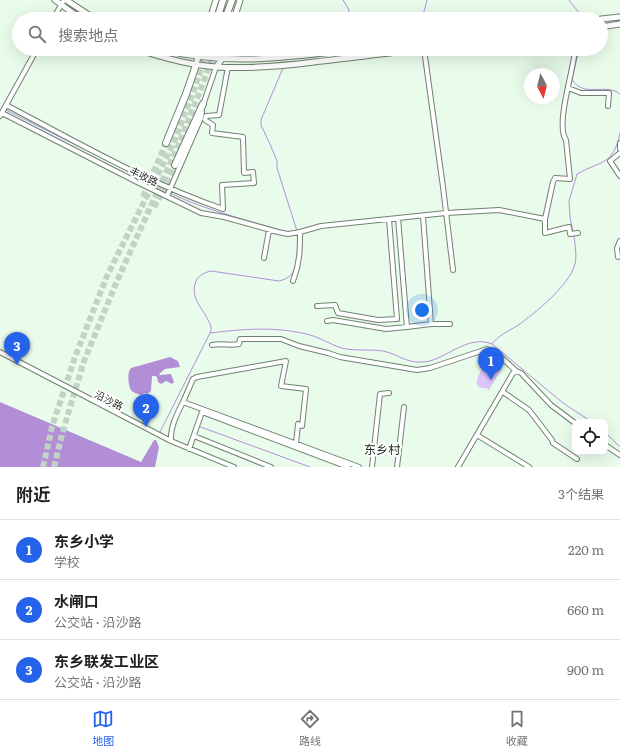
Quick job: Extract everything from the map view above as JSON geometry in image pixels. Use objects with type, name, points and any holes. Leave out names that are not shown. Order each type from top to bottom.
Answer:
[{"type":"highway","points":[[219,12],[223,0]]},
{"type":"highway","points":[[228,12],[232,0]]},
{"type":"highway","points":[[166,143],[196,65]]},
{"type":"highway","points":[[176,165],[203,104]]},
{"type":"main road","points":[[55,0],[64,2],[82,12]]},
{"type":"main road","points":[[212,12],[216,0]]},
{"type":"main road","points":[[236,12],[240,0]]},
{"type":"main road","points":[[64,2],[74,12]]},
{"type":"main road","points":[[608,18],[620,17]]},
{"type":"main road","points":[[608,26],[620,24]]},
{"type":"main road","points":[[157,56],[169,60],[196,65],[228,68],[284,66],[366,56]]},
{"type":"main road","points":[[196,65],[198,56],[222,59],[263,59],[297,56]]},
{"type":"main road","points":[[216,67],[223,56]]},
{"type":"street","points":[[58,12],[64,2]]},
{"type":"street","points":[[33,56],[3,110],[130,170],[200,201],[223,209],[222,185],[254,183],[253,172],[244,173],[243,137],[212,133],[213,126],[205,120],[206,116],[219,115],[228,68]]},
{"type":"street","points":[[424,56],[453,270]]},
{"type":"street","points":[[574,56],[563,115],[563,135],[566,140],[570,179],[555,178],[552,182],[545,219],[545,233],[569,227],[570,234],[578,233]]},
{"type":"street","points":[[167,196],[200,118],[203,104],[216,67]]},
{"type":"street","points":[[568,88],[581,93],[609,93],[608,106]]},
{"type":"street","name":"丰收路","points":[[3,110],[201,213],[224,217],[288,234],[300,232]]},
{"type":"street","points":[[620,143],[620,149]]},
{"type":"street","points":[[620,153],[610,161],[620,176]]},
{"type":"street","points":[[293,281],[298,266],[300,232],[321,226],[446,213],[499,210],[545,219]]},
{"type":"street","points":[[423,216],[431,324]]},
{"type":"street","points":[[398,218],[407,327]]},
{"type":"street","points":[[317,306],[335,305],[338,313],[378,320],[397,319],[389,219]]},
{"type":"street","points":[[264,258],[269,230]]},
{"type":"street","points":[[618,257],[617,248],[620,241]]},
{"type":"street","points":[[327,321],[333,320],[383,329],[431,324],[450,324]]},
{"type":"street","points":[[383,320],[383,329]]},
{"type":"street","points":[[212,344],[239,344],[240,338],[281,339],[299,346],[340,357],[418,370],[436,367],[487,349],[499,355],[516,371],[521,373],[551,405],[572,421]]},
{"type":"street","name":"沿沙路","points":[[0,352],[147,430],[234,467]]},
{"type":"street","points":[[171,441],[170,434],[176,416],[193,379],[196,377],[286,361],[281,386],[306,389],[302,426],[298,424],[296,444]]},
{"type":"street","points":[[458,467],[513,373],[516,371]]},
{"type":"street","points":[[372,467],[380,394],[389,392]]},
{"type":"street","points":[[503,392],[528,410],[553,443],[577,459]]},
{"type":"street","points":[[183,402],[359,467]]},
{"type":"street","points":[[397,467],[404,407]]},
{"type":"street","points":[[189,449],[202,412],[348,467]]},
{"type":"street","points":[[477,435],[529,467]]},
{"type":"street","points":[[194,436],[270,467]]},
{"type":"street","points":[[608,447],[620,455]]},
{"type":"shaded area","points":[[170,357],[178,361],[180,367],[165,369],[159,374],[171,374],[174,382],[172,384],[166,381],[161,384],[158,382],[157,377],[152,376],[151,391],[147,394],[145,393],[140,395],[132,391],[128,379],[131,368]]},
{"type":"shaded area","points":[[488,361],[495,362],[502,369],[488,391],[488,388],[481,388],[478,386],[477,382],[482,368]]},
{"type":"shaded area","points":[[0,402],[141,462],[154,440],[156,440],[159,447],[155,467],[0,467]]},
{"type":"waterway","points":[[343,0],[349,12]]},
{"type":"waterway","points":[[424,12],[427,0]]},
{"type":"waterway","points":[[569,0],[578,12]]},
{"type":"waterway","points":[[577,56],[572,79],[577,85],[588,89],[608,89],[620,94]]},
{"type":"waterway","points":[[283,68],[261,120],[261,125],[277,161],[277,168],[297,231]]},
{"type":"waterway","points":[[6,110],[167,191]]},
{"type":"waterway","points":[[573,233],[569,201],[577,174],[600,164],[610,157],[617,144],[620,133]]},
{"type":"waterway","points":[[170,193],[198,205],[228,215],[287,232],[294,231]]},
{"type":"waterway","points":[[297,234],[298,243]]},
{"type":"waterway","points":[[210,333],[235,330],[285,330],[310,335],[346,349],[383,351],[413,362],[430,361],[468,344],[476,342],[492,344],[500,336],[533,314],[559,290],[572,272],[576,257],[574,236]]},
{"type":"waterway","points":[[159,434],[211,331],[211,326],[207,317],[196,299],[194,290],[197,279],[203,274],[211,271],[279,281],[285,279],[294,270],[298,250]]},
{"type":"waterway","points":[[492,344],[563,403],[587,419]]},
{"type":"waterway","points":[[198,426],[310,467]]},
{"type":"waterway","points":[[608,435],[620,447]]},
{"type":"tunnel","points":[[43,467],[52,427],[75,357],[107,276],[174,142],[205,56]]},
{"type":"tunnel","points":[[54,467],[84,361],[117,281],[179,144],[213,56]]},
{"type":"tunnel","points":[[143,197],[166,143]]},
{"type":"tunnel","points":[[154,207],[164,191],[175,165]]},
{"type":"place","name":"东乡联发工业区","points":[[17,365]]},
{"type":"place","name":"东乡小学","points":[[491,380]]},
{"type":"place","name":"水闸口","points":[[146,427]]},
{"type":"district","name":"东乡村","points":[[382,450]]}]
